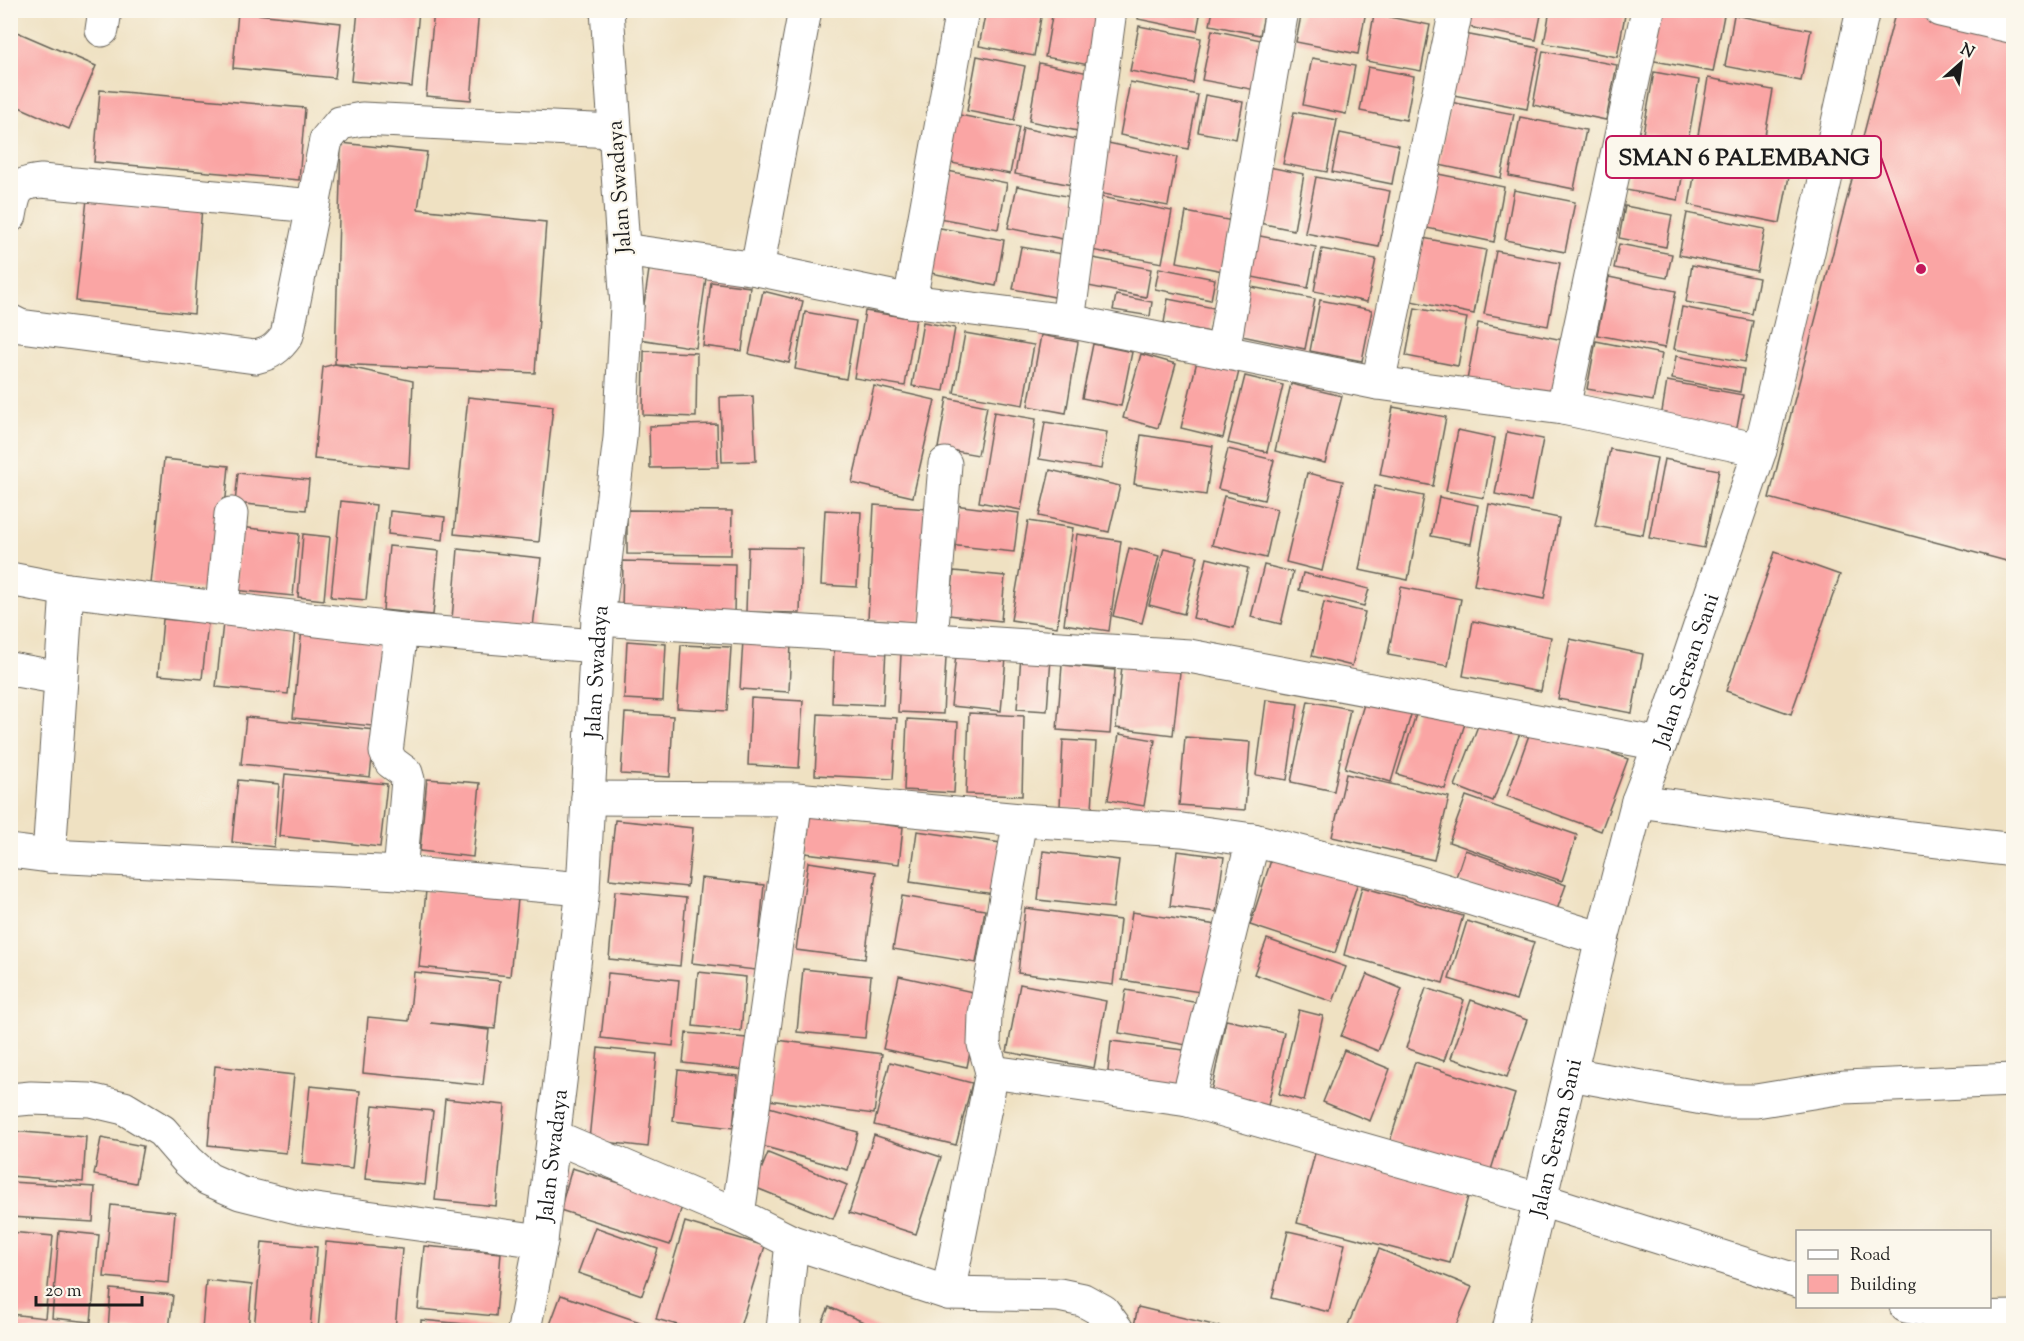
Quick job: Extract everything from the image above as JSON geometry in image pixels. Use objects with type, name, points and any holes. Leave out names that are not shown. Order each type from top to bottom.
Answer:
[{"type":"street","name":"Jalan Swadaya","points":[[524,1330],[541,1241],[583,889],[597,632],[620,438],[627,306],[607,10]]},
{"type":"street","points":[[757,268],[805,10]]},
{"type":"street","points":[[910,301],[962,10]]},
{"type":"street","points":[[1068,321],[1110,10]]},
{"type":"street","points":[[1223,352],[1282,10]]},
{"type":"street","points":[[1378,383],[1456,10]]},
{"type":"street","points":[[1563,408],[1648,10]]},
{"type":"street","name":"Jalan Sersan Sani","points":[[1509,1330],[1602,939],[1638,801],[1660,744],[1760,450],[1822,194],[1863,10]]},
{"type":"street","points":[[1940,10],[2013,27]]},
{"type":"street","points":[[10,321],[20,326],[255,357],[268,354],[279,346],[287,335],[326,140],[340,123],[362,119],[614,131]]},
{"type":"street","points":[[10,216],[13,197],[19,188],[28,182],[41,181],[313,206]]},
{"type":"street","points":[[623,250],[757,268],[910,301],[1068,321],[1378,383],[1563,408],[1760,450]]},
{"type":"street","points":[[930,640],[945,464]]},
{"type":"street","points":[[222,607],[231,514]]},
{"type":"street","points":[[10,579],[67,590],[401,630],[930,640],[1189,656],[1660,744]]},
{"type":"street","points":[[49,856],[67,590]]},
{"type":"street","points":[[400,873],[408,780],[406,773],[391,762],[386,752],[401,630]]},
{"type":"street","points":[[10,669],[61,678]]},
{"type":"street","points":[[588,798],[796,799],[1020,820],[1182,830],[1254,840],[1414,881],[1602,939]]},
{"type":"street","points":[[738,1215],[796,799]]},
{"type":"street","points":[[1638,801],[2013,850]]},
{"type":"street","points":[[948,1293],[992,1072],[984,1044],[985,1014],[1020,820]]},
{"type":"street","points":[[1188,1100],[1254,840]]},
{"type":"street","points":[[10,851],[49,856],[400,873],[583,889]]},
{"type":"street","points":[[992,1072],[1188,1100],[1541,1200],[1796,1281]]},
{"type":"street","points":[[1570,1074],[1719,1101],[1756,1101],[1844,1087],[2013,1080]]},
{"type":"street","points":[[10,1100],[31,1098],[90,1100],[124,1108],[162,1131],[188,1161],[208,1179],[250,1195],[301,1208],[541,1241]]},
{"type":"street","points":[[553,1136],[738,1215],[792,1242],[948,1293],[1059,1295],[1083,1300],[1103,1311],[1117,1330]]},
{"type":"street","points":[[783,1330],[792,1242]]},
{"type":"street","points":[[1910,1308],[1935,1321],[2013,1317]]},
{"type":"building","points":[[177,10],[203,10],[203,16]]},
{"type":"building","points":[[358,10],[419,10],[412,87],[351,81]]},
{"type":"building","points":[[434,10],[479,10],[471,100],[426,96]]},
{"type":"building","points":[[986,10],[1042,12],[1034,56],[979,46]]},
{"type":"building","points":[[1053,10],[1073,10],[1099,16],[1089,65],[1045,57]]},
{"type":"building","points":[[1139,10],[1201,10],[1197,31],[1138,19]]},
{"type":"building","points":[[1213,10],[1265,10],[1260,35],[1210,25]]},
{"type":"building","points":[[1302,10],[1366,11],[1358,54],[1296,42]]},
{"type":"building","points":[[1461,10],[1542,10],[1536,40],[1458,25]]},
{"type":"building","points":[[1550,10],[1626,10],[1617,57],[1544,43]]},
{"type":"building","points":[[1654,10],[1725,10],[1713,72],[1644,59]]},
{"type":"building","points":[[1896,10],[2014,39],[2014,563],[1769,498]]},
{"type":"building","points":[[238,12],[341,23],[335,78],[233,68]]},
{"type":"building","points":[[1374,14],[1430,25],[1421,71],[1366,61]]},
{"type":"building","points":[[1734,15],[1811,30],[1801,81],[1725,66]]},
{"type":"building","points":[[1139,26],[1201,38],[1193,83],[1130,71]]},
{"type":"building","points":[[10,29],[96,66],[69,129],[10,103]]},
{"type":"building","points":[[1212,30],[1271,42],[1261,91],[1202,80]]},
{"type":"building","points":[[1459,33],[1539,48],[1527,109],[1448,94]]},
{"type":"building","points":[[1543,51],[1617,65],[1606,120],[1533,105]]},
{"type":"building","points":[[977,56],[1025,66],[1014,120],[967,111]]},
{"type":"building","points":[[1312,58],[1355,66],[1346,114],[1303,105]]},
{"type":"building","points":[[1039,63],[1089,73],[1078,131],[1029,121]]},
{"type":"building","points":[[1368,67],[1414,76],[1406,120],[1360,111]]},
{"type":"building","points":[[1654,72],[1699,80],[1688,141],[1643,133]]},
{"type":"building","points":[[1708,78],[1773,90],[1763,147],[1698,135]]},
{"type":"building","points":[[1130,82],[1198,95],[1188,149],[1120,135]]},
{"type":"building","points":[[100,90],[305,108],[299,180],[94,162]]},
{"type":"building","points":[[1205,95],[1243,102],[1236,139],[1198,132]]},
{"type":"building","points":[[1450,102],[1514,114],[1501,178],[1439,165]]},
{"type":"building","points":[[1294,112],[1337,120],[1327,172],[1283,164]]},
{"type":"building","points":[[955,114],[1019,127],[1010,174],[946,162]]},
{"type":"building","points":[[1520,117],[1586,130],[1574,189],[1509,176]]},
{"type":"building","points":[[1023,128],[1081,140],[1072,185],[1015,174]]},
{"type":"building","points":[[1340,133],[1399,145],[1392,184],[1332,172]]},
{"type":"building","points":[[1635,140],[1687,150],[1678,200],[1626,190]]},
{"type":"building","points":[[341,143],[427,152],[418,209],[546,222],[535,373],[335,364]]},
{"type":"building","points":[[1108,143],[1177,157],[1168,206],[1098,193]]},
{"type":"building","points":[[1700,143],[1792,161],[1780,223],[1689,205]]},
{"type":"building","points":[[1269,167],[1304,174],[1294,230],[1259,223]]},
{"type":"building","points":[[943,170],[1007,183],[998,229],[933,217]]},
{"type":"building","points":[[1433,173],[1504,187],[1494,242],[1422,227]]},
{"type":"building","points":[[1316,177],[1390,191],[1379,247],[1305,233]]},
{"type":"building","points":[[1017,186],[1076,198],[1068,240],[1008,228]]},
{"type":"building","points":[[1514,190],[1575,202],[1565,252],[1505,240]]},
{"type":"building","points":[[1101,197],[1172,211],[1162,263],[1091,250]]},
{"type":"building","points":[[87,199],[202,206],[194,314],[76,301]]},
{"type":"building","points":[[1625,206],[1672,215],[1666,247],[1619,238]]},
{"type":"building","points":[[1186,212],[1233,221],[1223,271],[1177,262]]},
{"type":"building","points":[[1687,213],[1765,229],[1757,271],[1679,255]]},
{"type":"building","points":[[930,226],[1004,240],[996,286],[921,271]]},
{"type":"building","points":[[1250,234],[1316,247],[1308,288],[1242,275]]},
{"type":"building","points":[[1423,238],[1486,250],[1474,314],[1411,301]]},
{"type":"building","points":[[1619,244],[1672,254],[1667,278],[1614,268]]},
{"type":"building","points":[[1021,247],[1074,256],[1065,299],[1013,289]]},
{"type":"building","points":[[1322,249],[1376,259],[1367,302],[1314,291]]},
{"type":"building","points":[[1496,251],[1560,263],[1548,326],[1484,314]]},
{"type":"building","points":[[1093,258],[1151,269],[1146,297],[1088,286]]},
{"type":"building","points":[[1692,265],[1759,278],[1752,314],[1686,302]]},
{"type":"building","points":[[1159,268],[1215,279],[1211,300],[1155,289]]},
{"type":"building","points":[[649,270],[706,278],[696,348],[639,339]]},
{"type":"building","points":[[1609,277],[1676,291],[1665,348],[1597,335]]},
{"type":"building","points":[[711,282],[750,287],[742,351],[703,346]]},
{"type":"building","points":[[1246,286],[1315,299],[1305,349],[1237,335]]},
{"type":"building","points":[[763,291],[803,301],[789,363],[749,354]]},
{"type":"building","points":[[1116,295],[1152,302],[1150,316],[1113,310]]},
{"type":"building","points":[[1168,299],[1214,308],[1210,332],[1164,323]]},
{"type":"building","points":[[1320,300],[1372,310],[1362,361],[1310,351]]},
{"type":"building","points":[[1682,307],[1753,321],[1745,362],[1674,349]]},
{"type":"building","points":[[1415,308],[1467,318],[1458,366],[1406,356]]},
{"type":"building","points":[[865,311],[916,319],[905,386],[854,378]]},
{"type":"building","points":[[805,312],[856,321],[846,379],[795,369]]},
{"type":"building","points":[[923,322],[955,328],[944,391],[912,386]]},
{"type":"building","points":[[1478,323],[1563,340],[1553,396],[1467,380]]},
{"type":"building","points":[[965,333],[1034,345],[1023,405],[954,393]]},
{"type":"building","points":[[1041,335],[1078,342],[1066,413],[1028,406]]},
{"type":"building","points":[[1596,341],[1662,354],[1653,401],[1587,389]]},
{"type":"building","points":[[1093,344],[1132,352],[1121,406],[1082,398]]},
{"type":"building","points":[[644,351],[697,353],[696,417],[643,415]]},
{"type":"building","points":[[1141,354],[1176,364],[1158,428],[1123,418]]},
{"type":"building","points":[[1676,356],[1744,369],[1740,392],[1672,379]]},
{"type":"building","points":[[1197,361],[1239,371],[1223,438],[1181,428]]},
{"type":"building","points":[[335,364],[413,381],[409,468],[314,459],[323,367]]},
{"type":"building","points":[[1245,376],[1283,385],[1267,452],[1228,443]]},
{"type":"building","points":[[1667,381],[1743,395],[1735,438],[1660,424]]},
{"type":"building","points":[[1291,384],[1342,396],[1325,463],[1275,451]]},
{"type":"building","points":[[874,386],[935,400],[913,497],[852,483]]},
{"type":"building","points":[[753,396],[756,461],[722,462],[720,397]]},
{"type":"building","points":[[468,397],[553,406],[539,542],[454,534]]},
{"type":"building","points":[[947,398],[987,406],[978,455],[938,448]]},
{"type":"building","points":[[1393,407],[1446,417],[1433,486],[1380,475]]},
{"type":"building","points":[[994,412],[1036,419],[1021,510],[979,502]]},
{"type":"building","points":[[1045,422],[1107,432],[1101,469],[1039,459]]},
{"type":"building","points":[[717,424],[718,467],[650,468],[649,426]]},
{"type":"building","points":[[1458,430],[1495,438],[1484,498],[1446,491]]},
{"type":"building","points":[[1507,432],[1543,439],[1531,501],[1495,494]]},
{"type":"building","points":[[1141,435],[1213,446],[1206,495],[1134,484]]},
{"type":"building","points":[[1228,449],[1274,460],[1264,500],[1218,489]]},
{"type":"building","points":[[1610,449],[1657,458],[1643,535],[1595,526]]},
{"type":"building","points":[[164,459],[229,466],[217,591],[151,584]]},
{"type":"building","points":[[1664,459],[1719,470],[1704,548],[1649,538]]},
{"type":"building","points":[[1050,470],[1120,486],[1109,532],[1039,516]]},
{"type":"building","points":[[238,473],[309,480],[306,510],[235,503]]},
{"type":"building","points":[[1307,473],[1343,481],[1322,571],[1286,562]]},
{"type":"building","points":[[1375,486],[1424,496],[1408,580],[1359,570]]},
{"type":"building","points":[[1224,496],[1277,509],[1266,558],[1212,545]]},
{"type":"building","points":[[1439,497],[1478,505],[1471,544],[1431,536]]},
{"type":"building","points":[[341,501],[376,505],[366,600],[331,597]]},
{"type":"building","points":[[1489,504],[1559,518],[1544,599],[1474,585]]},
{"type":"building","points":[[874,505],[928,509],[921,623],[868,619]]},
{"type":"building","points":[[954,505],[1019,513],[1014,552],[949,545]]},
{"type":"building","points":[[627,510],[732,511],[731,555],[627,554]]},
{"type":"building","points":[[825,510],[861,512],[857,587],[821,585]]},
{"type":"building","points":[[390,511],[445,517],[443,540],[388,534]]},
{"type":"building","points":[[1028,521],[1073,528],[1057,627],[1011,620]]},
{"type":"building","points":[[240,527],[299,534],[293,596],[234,590]]},
{"type":"building","points":[[303,534],[330,537],[324,600],[298,597]]},
{"type":"building","points":[[1077,534],[1121,541],[1109,631],[1064,624]]},
{"type":"building","points":[[389,546],[439,551],[433,615],[383,610]]},
{"type":"building","points":[[748,547],[802,548],[800,613],[746,612]]},
{"type":"building","points":[[1129,548],[1159,556],[1142,623],[1113,616]]},
{"type":"building","points":[[1164,548],[1198,556],[1184,614],[1149,605]]},
{"type":"building","points":[[458,549],[541,558],[533,627],[452,619]]},
{"type":"building","points":[[1775,552],[1840,575],[1791,714],[1726,691]]},
{"type":"building","points":[[1207,558],[1248,568],[1234,628],[1193,618]]},
{"type":"building","points":[[623,561],[735,564],[734,614],[622,611]]},
{"type":"building","points":[[1264,565],[1293,572],[1281,624],[1251,617]]},
{"type":"building","points":[[954,571],[1005,576],[1001,621],[949,615]]},
{"type":"building","points":[[1303,573],[1369,589],[1364,606],[1299,590]]},
{"type":"building","points":[[1401,587],[1461,599],[1448,666],[1388,655]]},
{"type":"building","points":[[1324,602],[1365,612],[1352,666],[1312,656]]},
{"type":"building","points":[[163,619],[208,623],[202,679],[158,675]]},
{"type":"building","points":[[1473,621],[1551,637],[1541,691],[1463,676]]},
{"type":"building","points":[[223,623],[295,630],[288,694],[216,687]]},
{"type":"building","points":[[302,629],[391,638],[382,727],[293,718]]},
{"type":"building","points":[[1570,639],[1643,654],[1632,713],[1558,699]]},
{"type":"building","points":[[743,640],[791,643],[789,692],[740,689]]},
{"type":"building","points":[[627,641],[666,644],[663,701],[624,699]]},
{"type":"building","points":[[681,645],[731,647],[727,711],[677,708]]},
{"type":"building","points":[[834,646],[886,649],[883,705],[832,703]]},
{"type":"building","points":[[901,654],[946,657],[943,714],[898,712]]},
{"type":"building","points":[[956,654],[1006,658],[1001,711],[951,706]]},
{"type":"building","points":[[1021,656],[1051,659],[1047,711],[1017,709]]},
{"type":"building","points":[[1062,665],[1115,670],[1110,734],[1057,730]]},
{"type":"building","points":[[1122,666],[1180,672],[1173,735],[1116,728]]},
{"type":"building","points":[[1367,694],[1413,708],[1391,782],[1345,768]]},
{"type":"building","points":[[751,698],[803,701],[799,768],[748,765]]},
{"type":"building","points":[[1266,700],[1298,704],[1287,780],[1256,775]]},
{"type":"building","points":[[1308,701],[1350,709],[1334,791],[1291,782]]},
{"type":"building","points":[[1419,705],[1466,720],[1445,789],[1397,774]]},
{"type":"building","points":[[625,713],[673,716],[670,777],[621,774]]},
{"type":"building","points":[[969,713],[1024,716],[1022,796],[966,794]]},
{"type":"building","points":[[818,714],[897,718],[893,779],[815,775]]},
{"type":"building","points":[[246,717],[375,730],[370,777],[241,764]]},
{"type":"building","points":[[1481,718],[1520,733],[1493,801],[1455,786]]},
{"type":"building","points":[[907,719],[958,722],[954,793],[904,790]]},
{"type":"building","points":[[1533,724],[1628,759],[1601,831],[1507,796]]},
{"type":"building","points":[[1119,734],[1155,740],[1144,806],[1108,800]]},
{"type":"building","points":[[1185,737],[1250,742],[1245,810],[1179,805]]},
{"type":"building","points":[[1063,740],[1096,742],[1092,809],[1060,807]]},
{"type":"building","points":[[285,774],[387,784],[380,847],[279,836]]},
{"type":"building","points":[[1346,774],[1449,797],[1434,860],[1332,837]]},
{"type":"building","points":[[427,779],[480,783],[473,857],[420,851]]},
{"type":"building","points":[[238,780],[279,784],[274,847],[232,842]]},
{"type":"building","points":[[1466,796],[1577,835],[1562,881],[1449,842]]},
{"type":"building","points":[[810,815],[903,827],[899,864],[805,853]]},
{"type":"building","points":[[615,820],[693,828],[687,887],[609,879]]},
{"type":"building","points":[[917,831],[1001,843],[994,894],[910,882]]},
{"type":"building","points":[[1465,850],[1566,885],[1555,915],[1455,880]]},
{"type":"building","points":[[1043,851],[1119,860],[1113,908],[1038,900]]},
{"type":"building","points":[[1177,851],[1224,857],[1216,912],[1170,906]]},
{"type":"building","points":[[1273,854],[1358,882],[1335,953],[1250,925]]},
{"type":"building","points":[[808,862],[876,872],[865,959],[796,950]]},
{"type":"building","points":[[701,878],[764,885],[756,970],[692,963]]},
{"type":"building","points":[[1362,887],[1463,916],[1443,983],[1344,955]]},
{"type":"building","points":[[426,890],[518,899],[510,976],[419,967]]},
{"type":"building","points":[[615,891],[686,898],[680,966],[609,959]]},
{"type":"building","points":[[902,896],[985,910],[976,963],[893,949]]},
{"type":"building","points":[[1025,908],[1120,920],[1113,985],[1018,973]]},
{"type":"building","points":[[1132,912],[1223,926],[1213,994],[1122,980]]},
{"type":"building","points":[[1467,921],[1534,942],[1516,1000],[1449,979]]},
{"type":"building","points":[[1267,939],[1346,967],[1333,1002],[1254,974]]},
{"type":"building","points":[[803,969],[871,976],[865,1038],[797,1032]]},
{"type":"building","points":[[414,972],[500,981],[495,1029],[431,1023],[489,1030],[483,1085],[363,1073],[368,1017],[409,1021]]},
{"type":"building","points":[[698,972],[746,977],[741,1031],[693,1026]]},
{"type":"building","points":[[608,973],[679,980],[673,1046],[601,1038]]},
{"type":"building","points":[[1367,974],[1402,989],[1378,1051],[1341,1036]]},
{"type":"building","points":[[899,976],[982,994],[967,1067],[883,1049]]},
{"type":"building","points":[[1020,984],[1106,1001],[1094,1068],[1007,1052]]},
{"type":"building","points":[[1426,988],[1464,1000],[1444,1061],[1406,1048]]},
{"type":"building","points":[[1126,990],[1199,1003],[1192,1046],[1119,1033]]},
{"type":"building","points":[[1471,1000],[1527,1020],[1507,1077],[1451,1058]]},
{"type":"building","points":[[1299,1010],[1323,1016],[1304,1101],[1279,1094]]},
{"type":"building","points":[[1226,1020],[1284,1032],[1267,1110],[1210,1097]]},
{"type":"building","points":[[686,1033],[747,1038],[744,1070],[683,1063]]},
{"type":"building","points":[[777,1040],[882,1054],[874,1114],[769,1100]]},
{"type":"building","points":[[1111,1041],[1192,1051],[1188,1091],[1107,1081]]},
{"type":"building","points":[[598,1048],[657,1054],[648,1147],[589,1140]]},
{"type":"building","points":[[1344,1050],[1390,1069],[1370,1121],[1323,1102]]},
{"type":"building","points":[[890,1062],[972,1083],[956,1145],[874,1125]]},
{"type":"building","points":[[1415,1062],[1515,1094],[1490,1173],[1390,1141]]},
{"type":"building","points":[[215,1066],[294,1075],[286,1153],[208,1145]]},
{"type":"building","points":[[678,1070],[738,1076],[733,1128],[673,1121]]},
{"type":"building","points":[[310,1086],[360,1091],[352,1169],[302,1164]]},
{"type":"building","points":[[445,1099],[505,1105],[496,1206],[435,1200]]},
{"type":"building","points":[[373,1105],[433,1111],[425,1185],[365,1179]]},
{"type":"building","points":[[762,1105],[858,1132],[848,1170],[751,1143]]},
{"type":"building","points":[[10,1131],[86,1137],[83,1182],[10,1176]]},
{"type":"building","points":[[874,1135],[941,1157],[916,1234],[849,1213]]},
{"type":"building","points":[[101,1138],[143,1146],[136,1183],[94,1175]]},
{"type":"building","points":[[768,1153],[847,1185],[833,1219],[754,1187]]},
{"type":"building","points":[[1315,1153],[1469,1193],[1450,1263],[1297,1223]]},
{"type":"building","points":[[572,1168],[683,1203],[670,1245],[560,1210]]},
{"type":"building","points":[[10,1182],[95,1187],[93,1222],[10,1217]]},
{"type":"building","points":[[111,1205],[175,1212],[169,1283],[104,1277]]},
{"type":"building","points":[[685,1222],[765,1246],[739,1330],[696,1330],[656,1319]]},
{"type":"building","points":[[595,1227],[658,1249],[642,1295],[578,1273]]},
{"type":"building","points":[[59,1231],[99,1235],[91,1322],[52,1318]]},
{"type":"building","points":[[1288,1231],[1345,1244],[1329,1312],[1272,1298]]},
{"type":"building","points":[[10,1232],[53,1236],[45,1318],[10,1314]]},
{"type":"building","points":[[262,1242],[317,1247],[310,1330],[254,1330]]},
{"type":"building","points":[[326,1242],[402,1249],[395,1330],[318,1330]]},
{"type":"building","points":[[424,1246],[501,1253],[496,1316],[418,1309]]},
{"type":"building","points":[[1379,1249],[1472,1287],[1454,1330],[1346,1330]]},
{"type":"building","points":[[206,1280],[252,1285],[248,1330],[202,1330]]},
{"type":"building","points":[[111,1289],[173,1295],[169,1330],[108,1330]]},
{"type":"building","points":[[561,1295],[663,1330],[548,1330]]},
{"type":"building","points":[[829,1307],[882,1330],[819,1330]]},
{"type":"building","points":[[1138,1307],[1222,1327],[1222,1330],[1133,1330]]},
{"type":"building","points":[[421,1320],[497,1327],[496,1330],[421,1330]]},
{"type":"building","points":[[10,1323],[65,1328],[65,1330],[10,1330]]},
{"type":"place","name":"SMAN 6 PALEMBANG","points":[[1921,269]]}]
